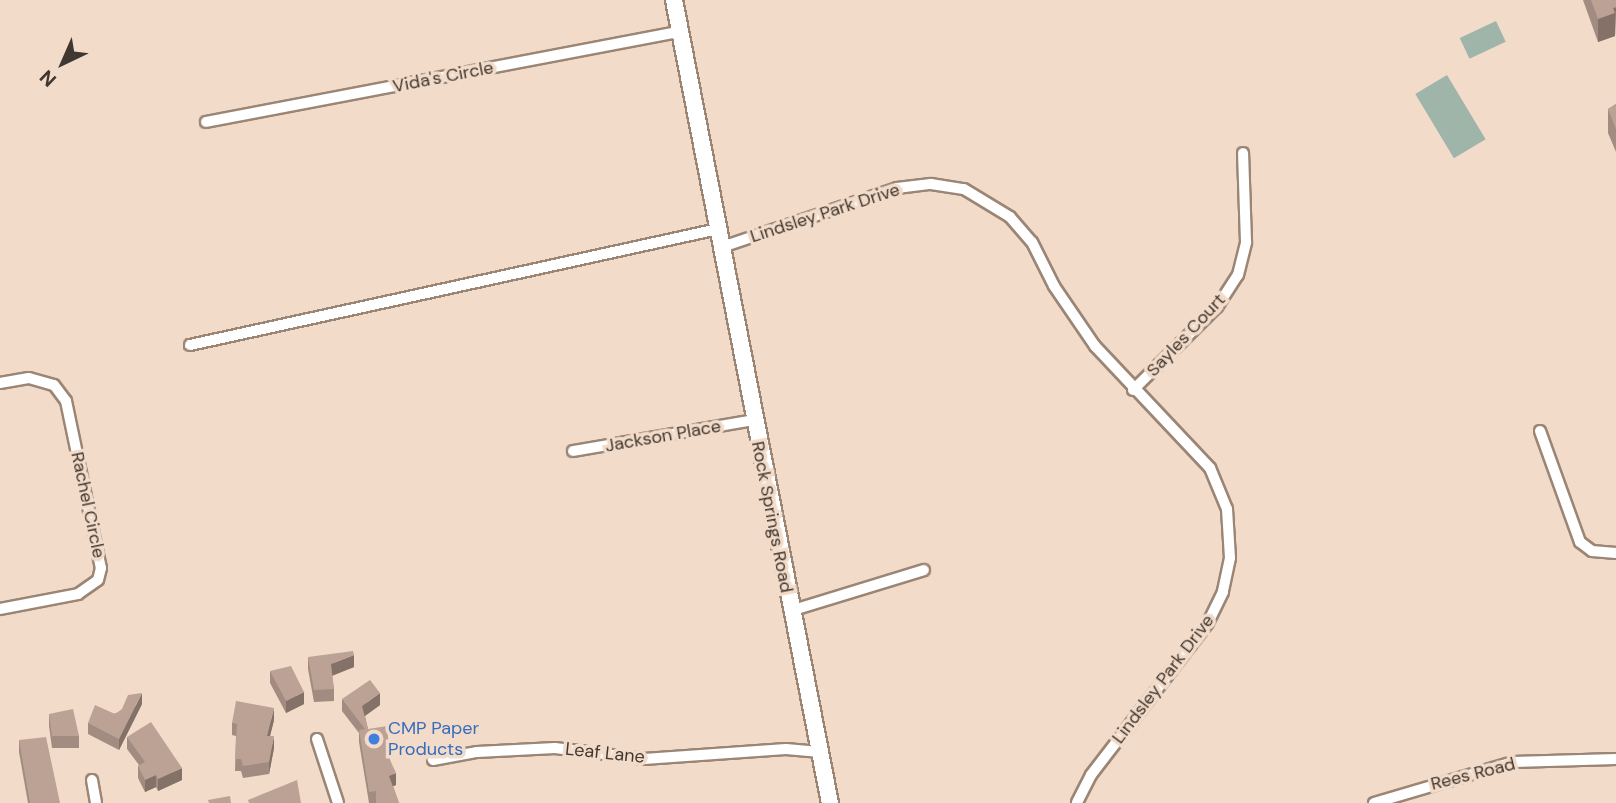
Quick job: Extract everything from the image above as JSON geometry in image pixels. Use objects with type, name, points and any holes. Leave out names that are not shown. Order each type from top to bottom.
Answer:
[{"type":"street","name":"Rock Springs Road","points":[[674,0],[790,611],[830,803]]},
{"type":"street","name":"Vida's Circle","points":[[206,122],[680,32]]},
{"type":"street","name":"Sayles Court","points":[[1133,390],[1217,307],[1238,275],[1246,242],[1243,153]]},
{"type":"street","name":"Lindsley Park Drive","points":[[722,247],[897,188],[931,184],[964,189],[995,205],[1017,225],[1060,296],[1133,390],[1189,442],[1210,468],[1227,509],[1230,558],[1223,593],[1208,623],[1091,775],[1077,803]]},
{"type":"street","points":[[190,345],[718,229]]},
{"type":"street","name":"Rachel Circle","points":[[0,383],[29,378],[54,385],[66,401],[101,568],[98,580],[78,594],[0,609]]},
{"type":"street","name":"Jackson Place","points":[[573,451],[754,420]]},
{"type":"street","points":[[1540,431],[1580,542],[1592,551],[1616,554]]},
{"type":"street","points":[[790,611],[924,570]]},
{"type":"street","points":[[317,739],[338,803]]},
{"type":"street","name":"Leaf Lane","points":[[433,760],[477,752],[555,748],[644,759],[786,748],[820,752]]},
{"type":"street","name":"Rees Road","points":[[1374,803],[1513,762],[1616,760]]},
{"type":"street","points":[[92,780],[96,803]]},
{"type":"green space","points":[[1496,21],[1506,42],[1469,59],[1460,38]]},
{"type":"green space","points":[[1447,75],[1486,139],[1454,158],[1415,94]]},
{"type":"building","points":[[1591,0],[1616,0],[1616,7],[1613,8],[1615,13],[1598,19]]},
{"type":"building","points":[[1616,104],[1616,129],[1608,109]]},
{"type":"building","points":[[353,651],[354,655],[331,664],[334,689],[314,690],[308,657]]},
{"type":"building","points":[[291,666],[304,692],[286,701],[270,671]]},
{"type":"building","points":[[370,680],[380,693],[362,706],[368,729],[387,726],[390,760],[396,773],[389,776],[399,803],[376,803],[376,791],[369,792],[359,730],[365,729],[342,699]]},
{"type":"building","points":[[142,693],[119,739],[88,723],[95,705],[115,714],[122,709],[128,695]]},
{"type":"building","points":[[236,701],[274,708],[267,736],[274,736],[269,762],[243,766],[241,759],[235,759],[237,724],[232,723]]},
{"type":"building","points":[[73,709],[79,736],[52,736],[49,714]]},
{"type":"building","points":[[151,722],[182,768],[158,779],[156,775],[145,780],[138,766],[145,762],[127,737]]},
{"type":"building","points":[[46,737],[60,803],[30,803],[19,740]]},
{"type":"building","points":[[297,780],[301,803],[249,803],[248,800]]},
{"type":"building","points":[[230,796],[231,803],[209,803],[208,800]]},
{"type":"place","name":"CMP Paper Products","points":[[374,739]]}]
